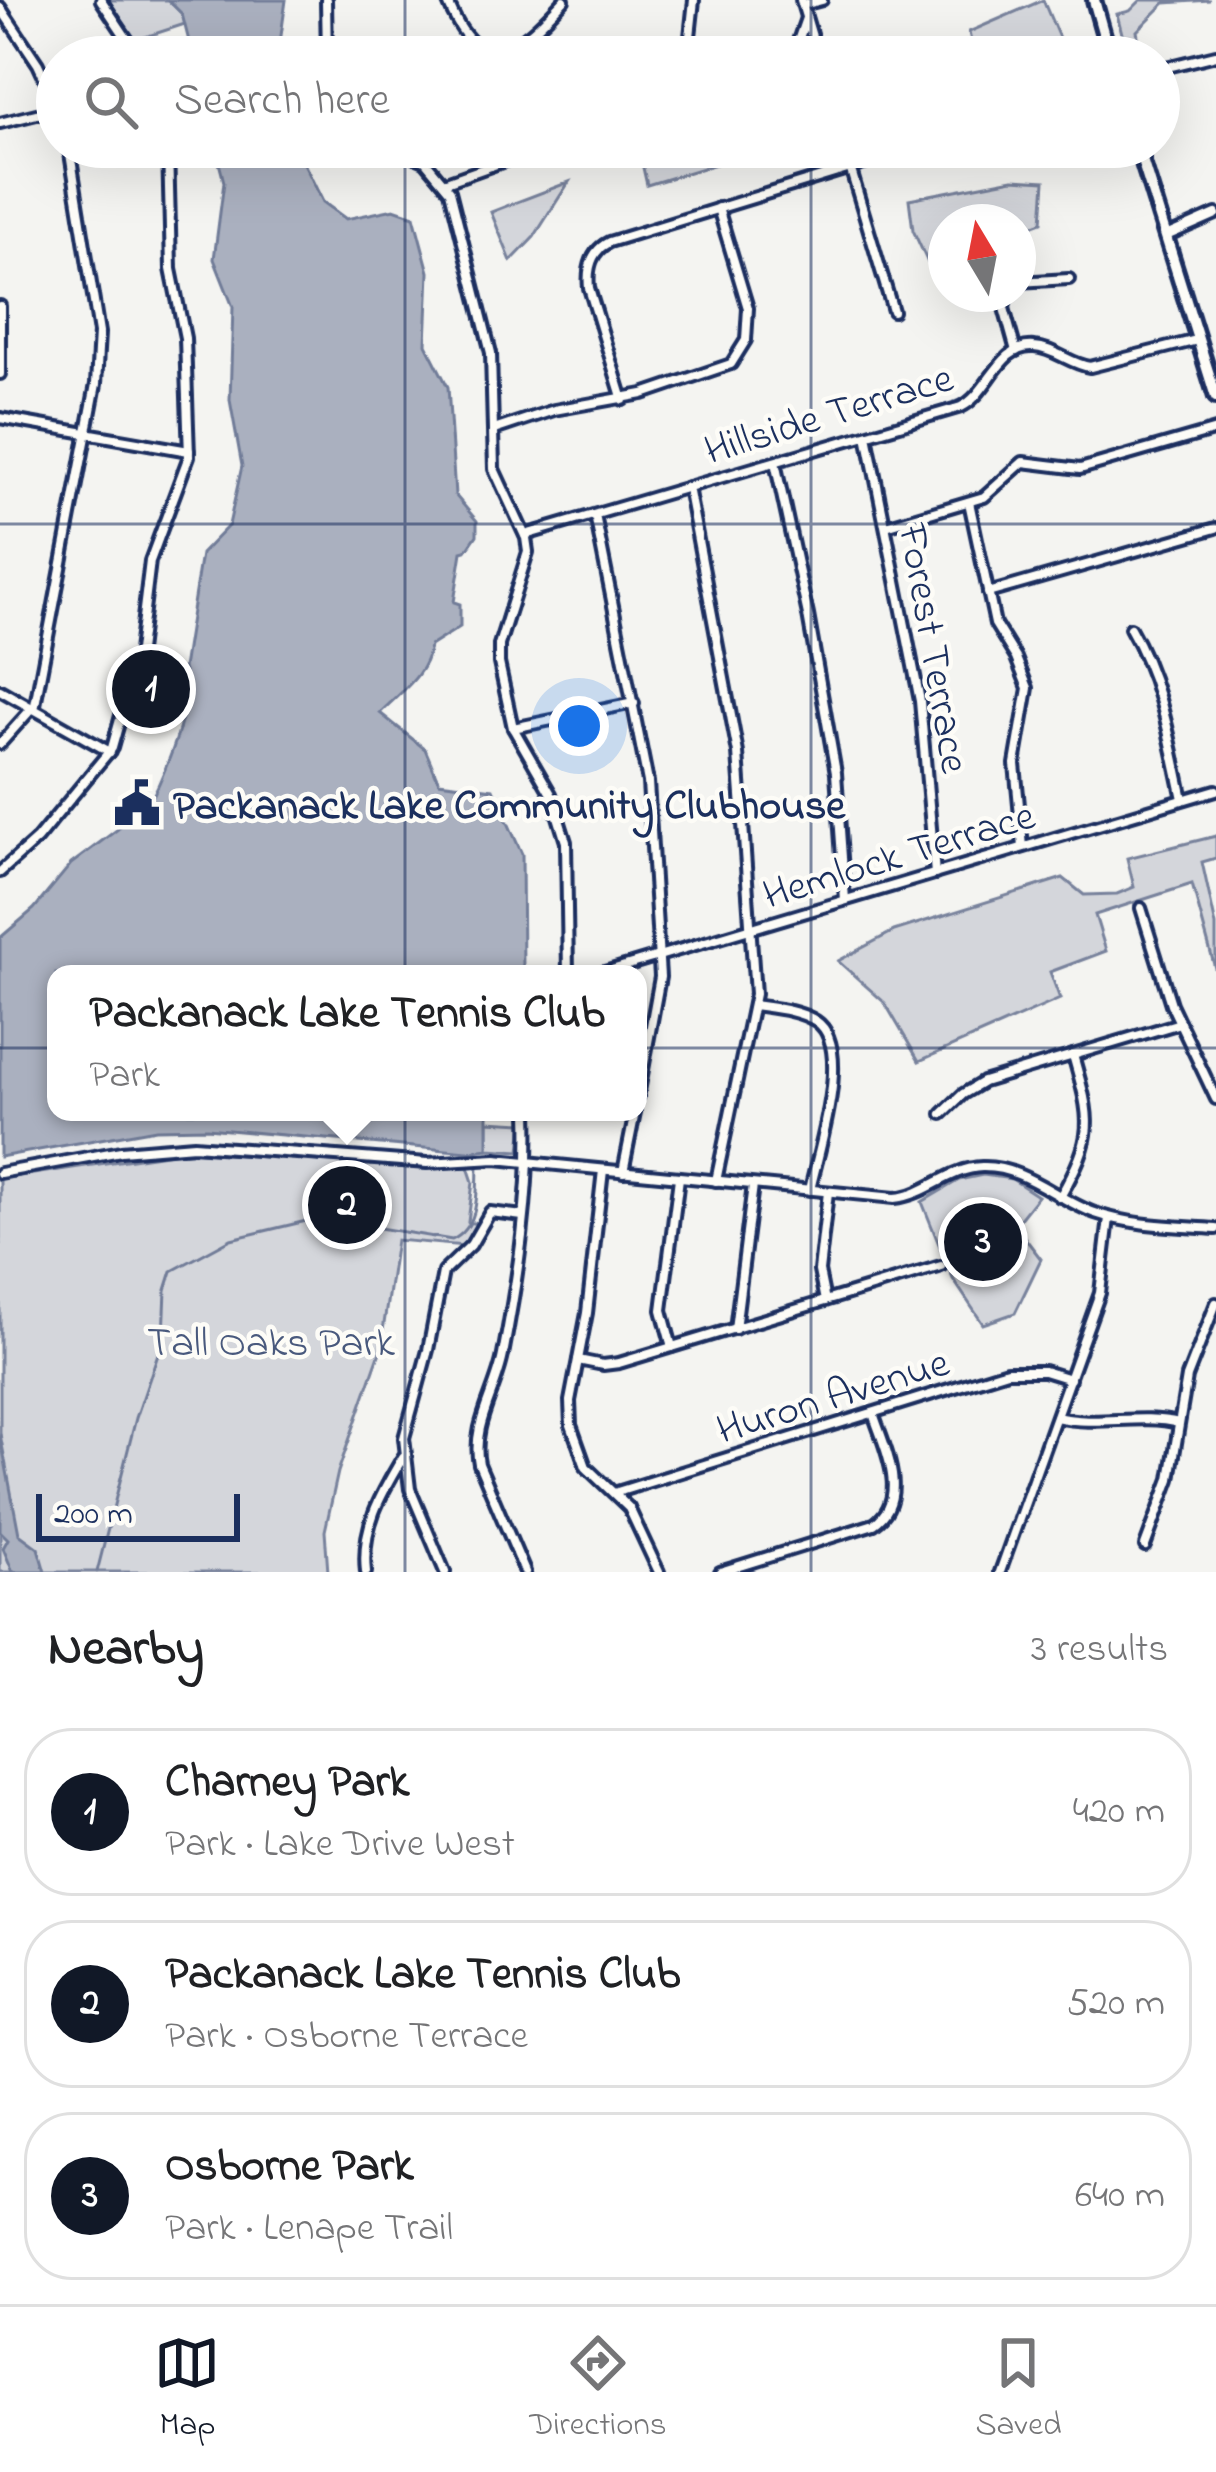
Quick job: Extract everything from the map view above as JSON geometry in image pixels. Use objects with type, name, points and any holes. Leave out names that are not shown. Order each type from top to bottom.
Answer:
[{"type":"main road","points":[[1094,0],[1104,36]]},
{"type":"main road","points":[[1144,168],[1216,397]]},
{"type":"street","points":[[101,0],[125,36]]},
{"type":"street","points":[[326,0],[326,36]]},
{"type":"street","points":[[447,0],[466,36]]},
{"type":"street","points":[[529,36],[565,0]]},
{"type":"street","points":[[690,36],[694,0]]},
{"type":"street","points":[[812,36],[802,3],[822,0]]},
{"type":"street","points":[[0,7],[36,61]]},
{"type":"street","points":[[800,36],[806,17]]},
{"type":"street","points":[[1180,63],[1216,55]]},
{"type":"street","points":[[0,122],[36,113]]},
{"type":"street","points":[[0,744],[33,709],[88,434],[100,333],[72,168]]},
{"type":"street","points":[[0,872],[37,839],[110,752],[139,651],[150,561],[189,451],[184,328],[172,269],[169,168]]},
{"type":"street","points":[[432,168],[446,182],[491,353],[494,470],[525,535],[527,560],[498,654],[513,728],[551,794],[566,842],[568,965]]},
{"type":"street","points":[[446,182],[485,168]]},
{"type":"street","points":[[623,400],[588,271],[593,255],[610,242],[851,168],[893,311]]},
{"type":"street","points":[[493,430],[554,410],[623,400],[731,364],[748,330],[747,305],[718,208]]},
{"type":"street","points":[[1165,237],[1216,214]]},
{"type":"street","points":[[1036,281],[1070,279]]},
{"type":"street","points":[[0,306],[0,374]]},
{"type":"street","points":[[1005,312],[1016,351],[1034,346],[1090,367],[1197,340]]},
{"type":"street","name":"Hillside Terrace","points":[[525,535],[970,403],[1016,351]]},
{"type":"street","points":[[0,418],[189,451]]},
{"type":"street","points":[[886,526],[991,494],[1023,463],[1080,470],[1216,430]]},
{"type":"street","name":"Forest Terrace","points":[[867,435],[926,742],[935,874]]},
{"type":"street","points":[[775,462],[836,773],[845,900]]},
{"type":"street","points":[[688,487],[738,753],[751,928],[753,1005],[716,1181]]},
{"type":"street","points":[[969,502],[999,633],[1028,688],[1016,764],[1023,847]]},
{"type":"street","points":[[595,514],[648,782],[659,955],[658,1000],[647,1053]]},
{"type":"street","points":[[988,593],[1216,528]]},
{"type":"street","points":[[1130,628],[1150,666],[1162,704],[1183,799]]},
{"type":"street","points":[[0,690],[110,752]]},
{"type":"street","points":[[513,728],[634,703]]},
{"type":"street","name":"Hemlock Terrace","points":[[627,965],[1216,790]]},
{"type":"street","points":[[1141,908],[1163,983],[1216,1099]]},
{"type":"street","points":[[753,1005],[811,1018],[832,1042],[835,1069],[810,1190]]},
{"type":"street","points":[[942,1114],[983,1082],[1180,1023]]},
{"type":"street","points":[[1060,1197],[1084,1150],[1088,1128],[1087,1104],[1073,1055]]},
{"type":"street","points":[[525,1572],[479,1464],[476,1445],[503,1358],[530,1163],[528,1121]]},
{"type":"street","points":[[623,1172],[633,1121]]},
{"type":"street","points":[[0,1173],[177,1145],[428,1163],[496,1160],[906,1197],[962,1170],[986,1167],[1011,1172],[1109,1218],[1216,1229]]},
{"type":"street","points":[[603,1170],[570,1401],[573,1438],[586,1467],[638,1522],[659,1572]]},
{"type":"street","points":[[672,1347],[662,1310],[679,1178]]},
{"type":"street","points":[[735,1329],[753,1185]]},
{"type":"street","points":[[825,1301],[819,1271],[828,1192]]},
{"type":"street","points":[[445,1572],[410,1489],[404,1456],[407,1420],[428,1350],[443,1272],[471,1246],[490,1212],[523,1216]]},
{"type":"street","points":[[1000,1572],[1100,1293],[1109,1218]]},
{"type":"street","points":[[578,1360],[613,1364],[941,1266]]},
{"type":"street","points":[[1145,1546],[1170,1479],[1186,1377],[1216,1304]]},
{"type":"street","name":"Huron Avenue","points":[[614,1493],[1006,1371],[1044,1371],[1070,1378]]},
{"type":"street","points":[[720,1572],[874,1524],[885,1515],[894,1486],[874,1413]]},
{"type":"street","points":[[1056,1417],[1089,1424],[1152,1418],[1179,1423]]},
{"type":"street","points":[[366,1572],[365,1544],[373,1511],[404,1456]]},
{"type":"green space","points":[[108,0],[168,0],[182,14],[185,24],[133,36]]},
{"type":"green space","points":[[1043,0],[1058,36],[970,36],[969,32]]},
{"type":"green space","points":[[1141,0],[1210,0],[1165,3],[1137,31],[1138,36],[1123,36],[1117,14],[1130,11]]},
{"type":"green space","points":[[643,168],[703,168],[647,185]]},
{"type":"green space","points":[[1013,179],[1045,181],[1042,222],[1036,224],[1036,204],[928,204],[928,263],[913,230],[909,199]]},
{"type":"green space","points":[[569,182],[534,237],[511,261],[491,212]]},
{"type":"green space","points":[[143,661],[172,667],[161,717],[131,709]]},
{"type":"green space","points":[[1216,836],[1216,858],[1202,862],[1216,926],[1216,972],[1192,884],[1095,915],[1106,951],[1050,972],[1060,999],[919,1061],[885,1003],[838,961],[894,931],[1063,878],[1084,895],[1117,894],[1134,887],[1127,858]]},
{"type":"green space","points":[[488,1121],[523,1123],[520,1151],[488,1149]]},
{"type":"green space","name":"Tall Oaks Park","points":[[185,1151],[429,1169],[468,1167],[473,1182],[468,1222],[478,1224],[465,1246],[396,1240],[380,1352],[338,1472],[325,1531],[328,1572],[0,1572],[0,1179]]},
{"type":"green space","points":[[983,1175],[1012,1179],[1038,1196],[1015,1225],[1041,1259],[1015,1313],[983,1324],[953,1279],[922,1202],[959,1180]]},
{"type":"water","points":[[168,0],[286,0],[281,36],[188,36],[182,14]]},
{"type":"water","points":[[220,168],[306,168],[323,202],[346,219],[394,209],[414,216],[429,272],[426,344],[448,387],[455,495],[477,521],[477,535],[462,552],[454,602],[460,604],[460,627],[430,646],[418,675],[380,713],[425,749],[439,782],[493,789],[522,854],[523,965],[47,965],[47,1121],[488,1121],[488,1149],[468,1152],[207,1128],[156,1129],[0,1157],[0,938],[34,909],[71,864],[118,829],[125,817],[139,824],[180,726],[186,685],[183,668],[201,554],[229,525],[242,466],[230,400],[233,307],[214,259],[224,182]]},
{"type":"water","points":[[0,1434],[19,1534],[38,1548],[45,1572],[13,1572],[3,1548],[8,1539],[0,1531]]},
{"type":"waterway","points":[[97,1572],[136,1418],[164,1336],[166,1290],[172,1271],[231,1239],[319,1218],[452,1240],[472,1218],[478,1164]]},
{"type":"place","name":"Charney Park","points":[[151,689]]},
{"type":"place","name":"Packanack Lake Community Clubhouse","points":[[137,803]]},
{"type":"place","name":"Packanack Lake Tennis Club","points":[[347,1205]]},
{"type":"place","name":"Osborne Park","points":[[983,1242]]}]
